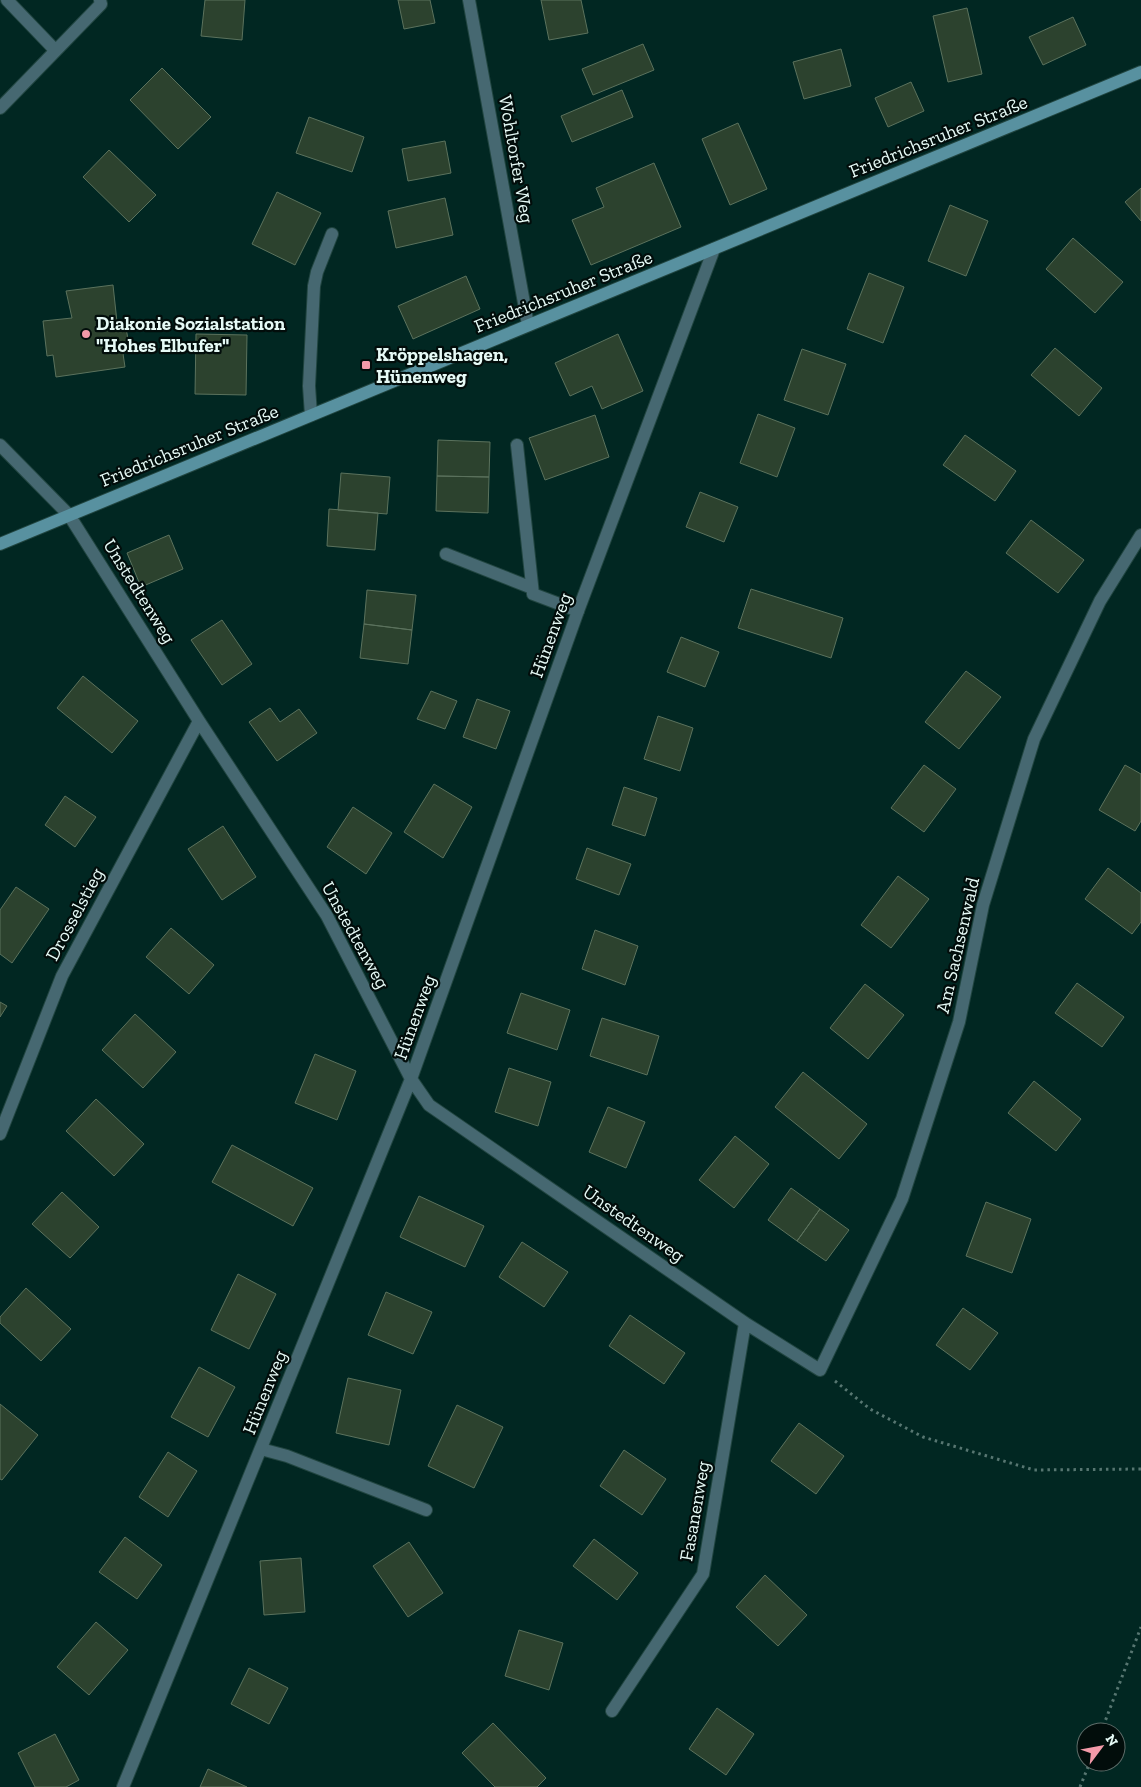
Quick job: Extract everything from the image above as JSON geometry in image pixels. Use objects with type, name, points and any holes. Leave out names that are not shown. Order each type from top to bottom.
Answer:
[{"type":"main road","name":"Friedrichsruher Straße","points":[[0,544],[1141,72]]},
{"type":"street","points":[[7,0],[55,50]]},
{"type":"street","points":[[0,108],[101,4],[100,0]]},
{"type":"street","name":"Wohltorfer Weg","points":[[469,0],[528,325]]},
{"type":"street","points":[[311,415],[309,386],[314,286],[317,272],[332,234]]},
{"type":"street","name":"Hünenweg","points":[[123,1787],[412,1078],[578,611],[714,249]]},
{"type":"street","name":"Unstedtenweg","points":[[0,444],[69,515],[199,720],[327,916],[412,1078],[429,1105],[745,1323],[820,1370]]},
{"type":"street","points":[[517,445],[533,594],[578,611]]},
{"type":"street","name":"Am Sachsenwald","points":[[820,1370],[902,1199],[959,1022],[983,905],[1034,739],[1100,601],[1141,535]]},
{"type":"street","points":[[446,554],[532,588]]},
{"type":"street","name":"Drosselstieg","points":[[0,1134],[62,976],[199,720]]},
{"type":"street","name":"Fasanenweg","points":[[612,1711],[702,1574],[745,1323]]},
{"type":"street","points":[[261,1449],[287,1456],[426,1510]]},
{"type":"path","points":[[820,1370],[870,1409],[923,1437],[1034,1470],[1141,1469]]},
{"type":"path","points":[[1105,1722],[1141,1627]]},
{"type":"path","points":[[1080,1787],[1086,1772]]},
{"type":"building","points":[[205,0],[245,0],[242,40],[201,36]]},
{"type":"building","points":[[398,0],[430,0],[435,23],[404,29]]},
{"type":"building","points":[[541,0],[581,0],[588,33],[549,40]]},
{"type":"building","points":[[967,8],[982,74],[948,82],[933,16]]},
{"type":"building","points":[[1073,17],[1086,45],[1043,65],[1029,37]]},
{"type":"building","points":[[643,44],[654,70],[593,95],[582,69]]},
{"type":"building","points":[[841,49],[851,86],[804,99],[793,62]]},
{"type":"building","points":[[162,68],[211,117],[178,149],[130,100]]},
{"type":"building","points":[[911,82],[924,111],[888,127],[875,98]]},
{"type":"building","points":[[622,90],[633,117],[572,142],[561,116]]},
{"type":"building","points":[[309,117],[364,137],[352,172],[296,153]]},
{"type":"building","points":[[738,123],[767,189],[730,205],[702,139]]},
{"type":"building","points":[[445,141],[451,173],[408,181],[402,149]]},
{"type":"building","points":[[109,150],[156,195],[129,222],[83,177]]},
{"type":"building","points":[[654,163],[681,227],[591,265],[572,220],[604,207],[596,188]]},
{"type":"building","points":[[1141,188],[1141,221],[1125,202]]},
{"type":"building","points":[[277,192],[321,213],[295,265],[252,244]]},
{"type":"building","points":[[445,198],[453,235],[396,248],[388,211]]},
{"type":"building","points":[[950,205],[988,221],[966,276],[928,261]]},
{"type":"building","points":[[1073,238],[1123,282],[1095,313],[1046,269]]},
{"type":"building","points":[[869,273],[904,287],[883,343],[847,329]]},
{"type":"building","points":[[466,276],[480,309],[413,339],[398,306]]},
{"type":"building","name":"Diakonie Sozialstation \"Hohes Elbufer\"","points":[[113,285],[117,322],[125,322],[129,345],[122,347],[125,367],[56,377],[53,355],[47,356],[43,321],[72,318],[66,291]]},
{"type":"building","points":[[196,334],[247,335],[246,395],[195,394]]},
{"type":"building","points":[[618,334],[643,391],[602,409],[592,386],[570,396],[555,363]]},
{"type":"building","points":[[1055,348],[1102,388],[1079,416],[1031,375]]},
{"type":"building","points":[[802,349],[846,364],[828,415],[784,400]]},
{"type":"building","points":[[758,414],[795,428],[777,477],[740,463]]},
{"type":"building","points":[[595,415],[609,457],[545,480],[529,438]]},
{"type":"building","points":[[965,435],[1016,471],[995,501],[943,465]]},
{"type":"building","points":[[438,440],[490,442],[489,477],[437,476]]},
{"type":"building","points":[[341,473],[390,477],[387,514],[338,510]]},
{"type":"building","points":[[437,476],[489,477],[488,513],[436,511]]},
{"type":"building","points":[[700,492],[738,507],[724,542],[686,527]]},
{"type":"building","points":[[329,509],[378,513],[375,550],[327,546]]},
{"type":"building","points":[[1031,520],[1084,560],[1058,593],[1006,553]]},
{"type":"building","points":[[169,535],[183,569],[141,587],[127,553]]},
{"type":"building","points":[[751,589],[843,618],[831,658],[738,628]]},
{"type":"building","points":[[367,590],[416,595],[412,630],[364,624]]},
{"type":"building","points":[[222,620],[252,664],[222,685],[191,640]]},
{"type":"building","points":[[364,624],[412,630],[408,664],[360,658]]},
{"type":"building","points":[[681,637],[719,652],[705,687],[667,672]]},
{"type":"building","points":[[966,671],[1001,697],[959,749],[925,722]]},
{"type":"building","points":[[83,676],[138,721],[112,753],[57,708]]},
{"type":"building","points":[[431,691],[457,701],[445,729],[417,719]]},
{"type":"building","points":[[477,699],[510,711],[496,749],[463,737]]},
{"type":"building","points":[[270,708],[280,722],[299,709],[317,733],[277,761],[249,722]]},
{"type":"building","points":[[658,716],[693,728],[680,771],[644,759]]},
{"type":"building","points":[[924,765],[956,789],[924,832],[891,808]]},
{"type":"building","points":[[1125,765],[1141,774],[1141,821],[1135,831],[1099,810]]},
{"type":"building","points":[[434,784],[472,807],[443,858],[404,832]]},
{"type":"building","points":[[624,787],[657,798],[645,836],[612,825]]},
{"type":"building","points":[[65,796],[96,817],[75,847],[45,825]]},
{"type":"building","points":[[353,807],[392,833],[366,874],[327,847]]},
{"type":"building","points":[[223,826],[256,877],[222,900],[188,849]]},
{"type":"building","points":[[587,848],[631,864],[619,895],[576,879]]},
{"type":"building","points":[[1108,868],[1141,893],[1141,922],[1132,934],[1085,899]]},
{"type":"building","points":[[898,876],[929,899],[891,948],[861,925]]},
{"type":"building","points":[[16,887],[49,909],[12,963],[0,954],[0,910]]},
{"type":"building","points":[[171,928],[214,965],[189,994],[146,957]]},
{"type":"building","points":[[595,930],[638,946],[625,985],[582,969]]},
{"type":"building","points":[[1077,983],[1124,1017],[1102,1047],[1055,1013]]},
{"type":"building","points":[[865,984],[904,1015],[868,1059],[830,1028]]},
{"type":"building","points":[[521,993],[570,1010],[557,1050],[507,1033]]},
{"type":"building","points":[[0,1002],[7,1006],[0,1017]]},
{"type":"building","points":[[135,1014],[176,1052],[143,1088],[102,1050]]},
{"type":"building","points":[[602,1018],[659,1036],[647,1075],[590,1056]]},
{"type":"building","points":[[315,1054],[356,1071],[337,1120],[295,1103]]},
{"type":"building","points":[[509,1068],[551,1082],[538,1126],[495,1112]]},
{"type":"building","points":[[803,1072],[867,1124],[839,1159],[775,1107]]},
{"type":"building","points":[[1034,1081],[1081,1119],[1056,1151],[1008,1113]]},
{"type":"building","points":[[96,1099],[144,1144],[114,1176],[66,1131]]},
{"type":"building","points":[[608,1107],[645,1122],[626,1168],[589,1152]]},
{"type":"building","points":[[735,1136],[769,1164],[734,1208],[699,1180]]},
{"type":"building","points":[[232,1145],[313,1188],[293,1226],[212,1182]]},
{"type":"building","points":[[791,1188],[820,1209],[797,1241],[768,1220]]},
{"type":"building","points":[[62,1192],[99,1227],[70,1258],[32,1224]]},
{"type":"building","points":[[419,1196],[484,1226],[465,1267],[400,1237]]},
{"type":"building","points":[[986,1202],[1031,1219],[1012,1273],[966,1256]]},
{"type":"building","points":[[820,1209],[849,1230],[826,1261],[797,1241]]},
{"type":"building","points":[[522,1242],[568,1272],[544,1307],[499,1277]]},
{"type":"building","points":[[238,1274],[276,1294],[249,1349],[211,1330]]},
{"type":"building","points":[[26,1288],[71,1329],[41,1361],[0,1323],[0,1317]]},
{"type":"building","points":[[386,1292],[432,1312],[413,1354],[368,1335]]},
{"type":"building","points":[[963,1308],[998,1333],[970,1370],[936,1345]]},
{"type":"building","points":[[630,1315],[685,1353],[664,1384],[609,1346]]},
{"type":"building","points":[[199,1367],[235,1387],[208,1437],[171,1417]]},
{"type":"building","points":[[348,1378],[401,1390],[389,1445],[336,1433]]},
{"type":"building","points":[[0,1404],[38,1435],[2,1480],[0,1479]]},
{"type":"building","points":[[457,1405],[503,1427],[474,1488],[428,1466]]},
{"type":"building","points":[[799,1423],[844,1456],[816,1494],[771,1461]]},
{"type":"building","points":[[624,1450],[666,1479],[642,1515],[600,1486]]},
{"type":"building","points":[[168,1452],[197,1471],[168,1517],[139,1497]]},
{"type":"building","points":[[125,1537],[162,1565],[137,1599],[99,1572]]},
{"type":"building","points":[[594,1539],[638,1573],[617,1600],[573,1566]]},
{"type":"building","points":[[409,1542],[443,1593],[408,1617],[373,1566]]},
{"type":"building","points":[[301,1558],[305,1612],[264,1615],[260,1561]]},
{"type":"building","points":[[765,1575],[807,1615],[778,1646],[736,1607]]},
{"type":"building","points":[[96,1622],[128,1650],[89,1695],[57,1667]]},
{"type":"building","points":[[519,1630],[563,1643],[549,1690],[505,1676]]},
{"type":"building","points":[[249,1668],[288,1688],[269,1724],[231,1704]]},
{"type":"building","points":[[717,1708],[754,1734],[726,1775],[689,1749]]},
{"type":"building","points":[[493,1723],[546,1778],[537,1787],[495,1787],[462,1753]]},
{"type":"building","points":[[55,1734],[79,1780],[66,1787],[35,1787],[18,1753]]},
{"type":"building","points":[[208,1769],[247,1787],[200,1787]]},
{"type":"place","name":"Diakonie Sozialstation \"Hohes Elbufer\"","points":[[86,334]]},
{"type":"place","name":"Kröppelshagen, Hünenweg","points":[[366,365]]}]
